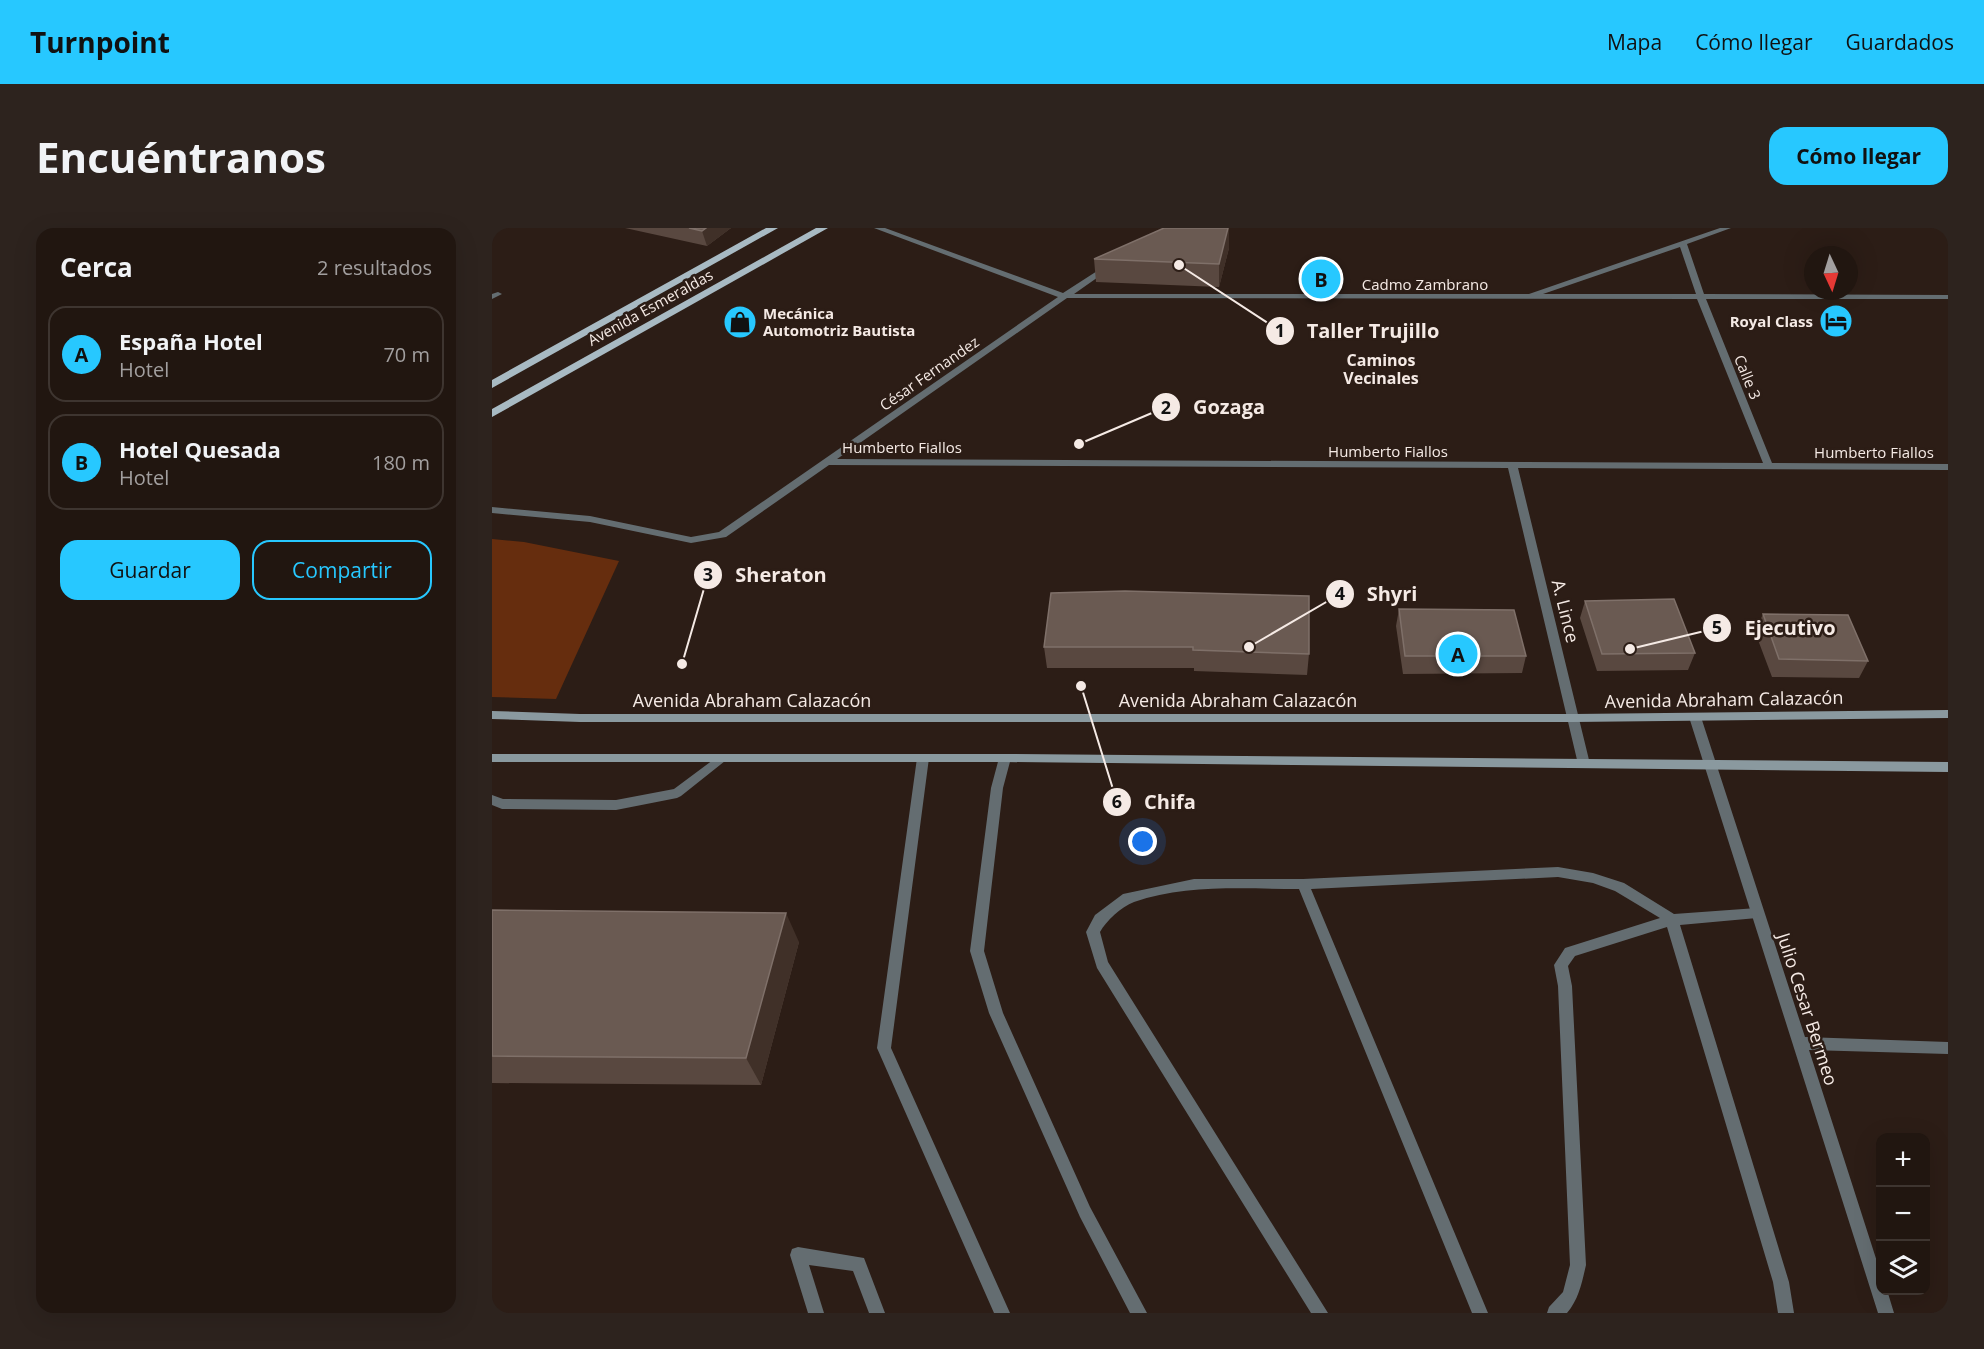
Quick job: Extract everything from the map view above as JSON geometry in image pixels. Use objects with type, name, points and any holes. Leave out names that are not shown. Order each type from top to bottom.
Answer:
[{"type":"main road","name":"Avenida Esmeraldas","points":[[492,385],[773,228]]},
{"type":"main road","name":"Avenida Esmeraldas","points":[[492,414],[823,228]]},
{"type":"main road","name":"Avenida Abraham Calazacón","points":[[492,715],[628,718],[1574,718],[1948,714]]},
{"type":"main road","points":[[492,758],[1005,758],[1711,767],[1948,767]]},
{"type":"street","name":"Cadmo Zambrano","points":[[878,228],[1063,296],[1948,297]]},
{"type":"street","points":[[1522,298],[1727,228]]},
{"type":"street","name":"Calle 3","points":[[1683,243],[1701,298],[1769,467]]},
{"type":"street","name":"César Fernandez","points":[[492,510],[590,519],[691,540],[722,535],[1119,259]]},
{"type":"street","name":"Humberto Fiallos","points":[[829,462],[1948,467]]},
{"type":"street","name":"A. Lince","points":[[1513,466],[1584,764]]},
{"type":"street","name":"Julio Cesar Bermeo","points":[[1695,717],[1886,1313]]},
{"type":"street","points":[[923,758],[884,1048],[1002,1313]]},
{"type":"street","points":[[1005,758],[997,788],[977,951],[996,1013],[1085,1212],[1140,1313]]},
{"type":"street","points":[[492,800],[502,804],[616,805],[677,792],[721,759]]},
{"type":"street","points":[[1320,1313],[1102,964],[1093,932],[1100,919],[1128,898],[1194,884],[1303,884],[1558,872],[1593,876],[1627,888],[1672,920],[1781,1282],[1786,1313]]},
{"type":"street","points":[[1303,884],[1480,1313]]},
{"type":"street","points":[[1555,1313],[1560,1310],[1572,1291],[1578,1265],[1565,986],[1561,965],[1570,952],[1672,920],[1757,913]]},
{"type":"street","points":[[1798,1043],[1948,1048]]},
{"type":"street","points":[[816,1313],[798,1255],[858,1264],[877,1313]]},
{"type":"shaded area","points":[[492,539],[524,542],[619,561],[556,699],[492,697]]},
{"type":"building","points":[[689,228],[706,228],[702,231]]},
{"type":"building","points":[[1164,228],[1228,228],[1219,264],[1094,259]]},
{"type":"building","points":[[1125,591],[1309,596],[1309,654],[1193,650],[1193,647],[1044,647],[1051,593]]},
{"type":"building","points":[[1674,599],[1695,653],[1602,654],[1585,601]]},
{"type":"building","points":[[1399,609],[1514,610],[1526,656],[1405,656]]},
{"type":"building","points":[[1763,614],[1848,615],[1868,661],[1779,659]]},
{"type":"building","points":[[492,910],[786,913],[746,1058],[492,1056]]},
{"type":"place","name":"Taller Trujillo","points":[[1179,265]]},
{"type":"place","name":"Hotel Quesada","points":[[1321,279]]},
{"type":"place","name":"Royal Class","points":[[1836,321]]},
{"type":"place","name":"Mecánica Automotriz Bautista","points":[[740,322]]},
{"type":"place","name":"Gozaga","points":[[1079,444]]},
{"type":"place","name":"Shyri","points":[[1249,647]]},
{"type":"place","name":"Ejecutivo","points":[[1630,649]]},
{"type":"place","name":"España Hotel","points":[[1458,654]]},
{"type":"place","name":"Sheraton","points":[[682,664]]},
{"type":"place","name":"Chifa","points":[[1081,686]]},
{"type":"district","name":"Caminos Vecinales","points":[[1381,369]]}]
